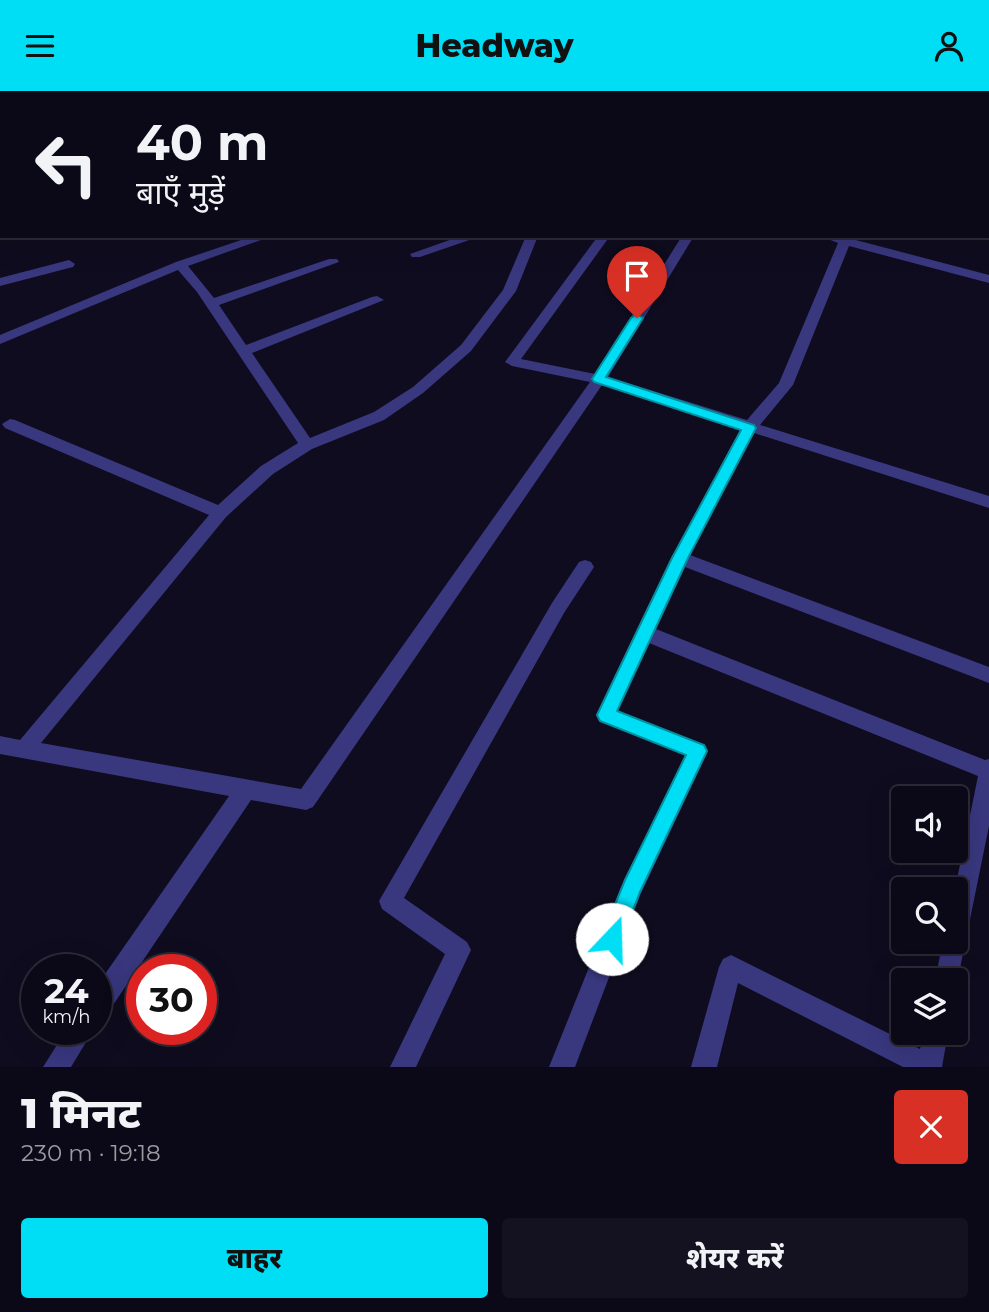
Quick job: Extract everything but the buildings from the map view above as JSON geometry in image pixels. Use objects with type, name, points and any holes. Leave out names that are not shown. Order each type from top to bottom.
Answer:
[{"type":"street","points":[[0,340],[180,265],[260,238]]},
{"type":"street","points":[[416,254],[468,238]]},
{"type":"street","points":[[24,749],[220,513],[267,470],[284,457],[379,416],[418,390],[466,348],[509,291],[531,238]]},
{"type":"street","points":[[603,238],[512,362],[598,379],[989,502]]},
{"type":"street","points":[[0,745],[306,800],[598,379],[687,238]]},
{"type":"street","points":[[562,1067],[632,888],[698,751],[606,715],[680,558],[749,428],[786,384],[846,239],[989,279]]},
{"type":"street","points":[[211,304],[333,262]]},
{"type":"street","points":[[0,282],[69,264]]},
{"type":"street","points":[[180,265],[211,304],[307,446]]},
{"type":"street","points":[[243,351],[377,300]]},
{"type":"street","points":[[10,424],[220,513]]},
{"type":"street","points":[[680,558],[989,675]]},
{"type":"street","points":[[403,1067],[459,950],[390,901],[558,608],[585,566]]},
{"type":"street","points":[[645,633],[989,770],[968,877]]},
{"type":"street","points":[[112,985],[246,789]]},
{"type":"street","points":[[704,1067],[731,967],[929,1067],[934,1045]]},
{"type":"street","points":[[56,1067],[71,1045]]},
{"type":"route","points":[[612,939],[632,888],[698,751],[606,715],[680,558],[749,428],[598,379],[637,318]]}]
